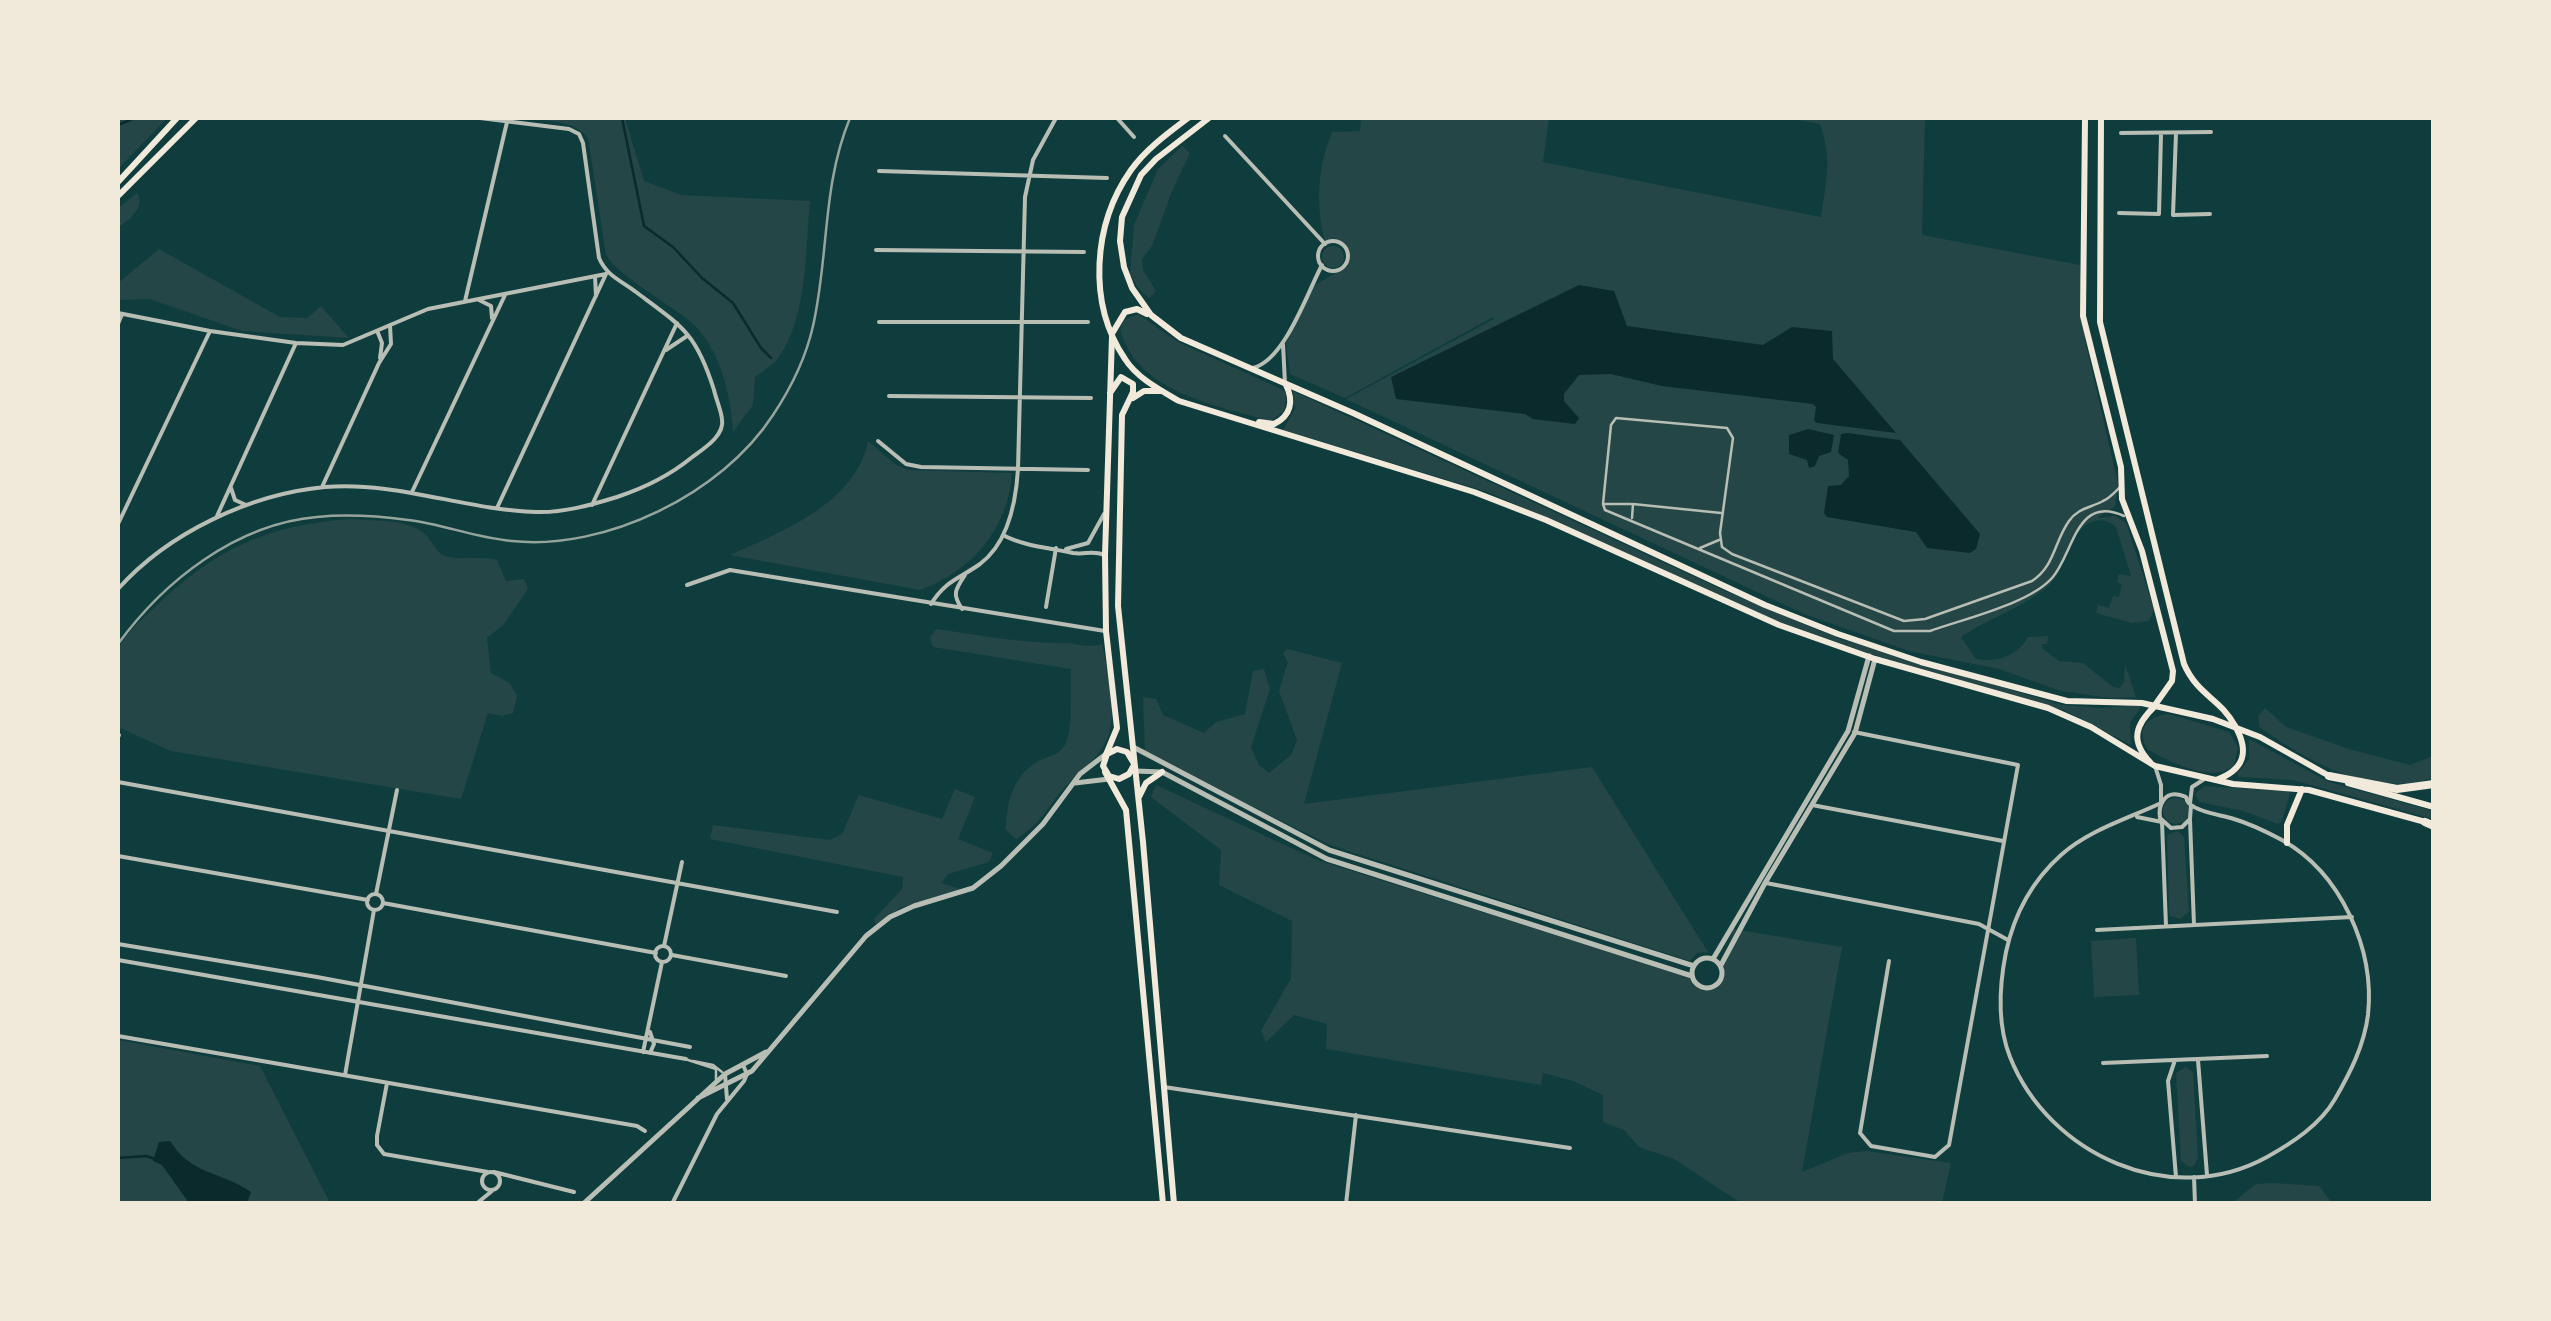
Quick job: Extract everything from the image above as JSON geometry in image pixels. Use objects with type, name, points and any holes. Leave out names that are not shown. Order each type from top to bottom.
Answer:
[{"type":"highway","points":[[2329,776],[2396,788],[2434,784]]},
{"type":"main road","points":[[118,182],[177,118]]},
{"type":"main road","points":[[118,196],[196,118]]},
{"type":"main road","points":[[1188,118],[1132,169],[1108,215],[1098,268],[1101,299],[1112,335],[1126,362],[1179,401],[1267,424],[1282,420],[1291,402],[1285,384]]},
{"type":"main road","points":[[1160,324],[1132,288],[1124,267],[1122,217],[1141,176],[1156,159],[1208,118]]},
{"type":"main road","points":[[2086,118],[2084,316],[2122,467],[2121,486],[2173,671],[2172,681],[2139,722],[2136,740],[2155,766]]},
{"type":"main road","points":[[2101,118],[2100,322],[2184,664],[2197,689],[2223,706],[2244,742],[2242,762],[2236,771],[2210,780]]},
{"type":"main road","points":[[1163,1204],[1129,830],[1125,804],[1110,776],[1107,754],[1117,728],[1106,631],[1105,556],[1112,335],[1120,317],[1130,310],[1144,312],[1196,346],[1838,634],[1921,662],[2067,702],[2156,705],[2235,726],[2329,776],[2434,806]]},
{"type":"main road","points":[[1110,393],[1117,380],[1127,378],[1134,387],[1122,416],[1118,606],[1133,769]]},
{"type":"main road","points":[[1128,402],[1144,391],[1161,391]]},
{"type":"main road","points":[[1234,416],[1474,492],[1584,537],[1762,619],[1872,658],[2048,708],[2091,727],[2155,766],[2210,780],[2302,789],[2431,824]]},
{"type":"main road","points":[[2121,486],[2126,475],[2138,480]]},
{"type":"main road","points":[[2130,520],[2137,524],[2148,520]]},
{"type":"main road","points":[[2147,713],[2167,708]]},
{"type":"main road","points":[[1107,754],[1117,749],[1132,758],[1139,798],[1174,1204]]},
{"type":"main road","points":[[1110,776],[1133,769]]},
{"type":"main road","points":[[1139,798],[1146,783],[1162,772]]},
{"type":"main road","points":[[2287,843],[2288,825],[2302,789]]},
{"type":"main road","points":[[1152,1075],[1156,1084],[1163,1087]]},
{"type":"street","points":[[480,118],[568,129],[578,134],[583,143],[598,258],[606,274],[497,508]]},
{"type":"street","points":[[931,604],[942,586],[984,561],[1003,535],[1017,491],[1028,176],[1056,118]]},
{"type":"street","points":[[1117,118],[1134,136]]},
{"type":"street","points":[[465,301],[507,122]]},
{"type":"street","points":[[2121,133],[2212,132]]},
{"type":"street","points":[[2176,133],[2172,215],[2210,214]]},
{"type":"street","points":[[2119,213],[2159,214],[2161,134]]},
{"type":"street","points":[[1224,136],[1324,244]]},
{"type":"street","points":[[879,171],[1107,178]]},
{"type":"street","points":[[1248,368],[1268,362],[1283,342],[1322,265],[1319,252],[1324,244],[1338,242],[1346,248],[1348,258],[1344,267],[1334,271],[1322,265]]},
{"type":"street","points":[[876,250],[1084,252]]},
{"type":"street","points":[[118,324],[120,313],[210,331],[343,345],[428,309],[606,274],[623,282],[690,336],[702,353],[723,422],[720,432],[684,464],[654,483],[592,504],[537,512],[371,487],[322,487],[216,518],[166,547],[119,585]]},
{"type":"street","points":[[595,275],[595,301]]},
{"type":"street","points":[[412,492],[505,295]]},
{"type":"street","points":[[477,299],[490,306],[492,322]]},
{"type":"street","points":[[879,322],[1088,322]]},
{"type":"street","points":[[592,504],[677,323]]},
{"type":"street","points":[[322,487],[391,344],[390,325]]},
{"type":"street","points":[[118,524],[210,331]]},
{"type":"street","points":[[377,332],[382,343],[379,363]]},
{"type":"street","points":[[663,353],[673,342],[690,336]]},
{"type":"street","points":[[1283,342],[1285,384]]},
{"type":"street","points":[[216,518],[296,343]]},
{"type":"street","points":[[888,396],[1091,398]]},
{"type":"street","points":[[878,441],[906,464],[1088,470]]},
{"type":"street","points":[[232,483],[235,500],[250,506]]},
{"type":"street","points":[[1066,549],[1088,542],[1100,526],[1106,508]]},
{"type":"street","points":[[1003,535],[1014,541],[1105,556]]},
{"type":"street","points":[[1046,607],[1056,548]]},
{"type":"street","points":[[687,585],[730,570],[1106,631]]},
{"type":"street","points":[[962,609],[954,600],[954,592],[968,572]]},
{"type":"street","points":[[1720,965],[1852,732],[1872,658]]},
{"type":"street","points":[[1852,732],[2018,765],[1948,1146],[1941,1154],[1922,1156],[1871,1146],[1860,1133],[1889,961]]},
{"type":"street","points":[[1714,958],[1852,732]]},
{"type":"street","points":[[1133,747],[1329,850],[1694,966]]},
{"type":"street","points":[[672,1204],[727,1099],[866,936],[890,917],[914,906],[974,888],[1043,824],[1086,768],[1107,754]]},
{"type":"street","points":[[2155,766],[2161,785],[2158,810],[2162,822],[2166,926]]},
{"type":"street","points":[[1133,769],[1162,772],[1327,858],[1692,976],[1699,986],[1710,988],[1722,976],[1720,965],[1714,958],[1702,958],[1694,966],[1692,976]]},
{"type":"street","points":[[1072,784],[1110,776]]},
{"type":"street","points":[[1098,779],[1116,788]]},
{"type":"street","points":[[2194,925],[2190,804],[2194,783],[2210,780]]},
{"type":"street","points":[[118,782],[836,912]]},
{"type":"street","points":[[118,856],[368,900],[376,894],[397,790]]},
{"type":"street","points":[[2178,794],[2190,804],[2253,825],[2287,843],[2331,883],[2352,917],[2366,965],[2368,1015],[2356,1063],[2330,1106],[2295,1142],[2252,1166],[2194,1178],[2134,1170],[2101,1157],[2070,1139],[2045,1115],[2009,1056],[2000,984],[2008,940],[2025,900],[2040,876],[2062,854],[2110,824],[2134,816],[2168,796],[2178,794]]},
{"type":"street","points":[[1812,805],[2003,841]]},
{"type":"street","points":[[2134,816],[2177,828],[2190,819]]},
{"type":"street","points":[[656,953],[664,946],[682,862]]},
{"type":"street","points":[[1765,883],[1979,924],[2008,940]]},
{"type":"street","points":[[376,894],[383,902],[656,953],[662,962],[650,1032],[645,1037]]},
{"type":"street","points":[[345,1075],[374,910],[368,900]]},
{"type":"street","points":[[374,910],[383,902]]},
{"type":"street","points":[[2097,930],[2352,917]]},
{"type":"street","points":[[118,944],[690,1046]]},
{"type":"street","points":[[664,946],[672,955],[786,976]]},
{"type":"street","points":[[662,962],[672,955]]},
{"type":"street","points":[[118,960],[686,1059]]},
{"type":"street","points":[[650,1032],[654,1039]]},
{"type":"street","points":[[118,1036],[637,1126],[645,1131]]},
{"type":"street","points":[[645,1037],[647,1052]]},
{"type":"street","points":[[647,1052],[654,1039]]},
{"type":"street","points":[[583,1204],[724,1074],[768,1051]]},
{"type":"street","points":[[2104,1063],[2268,1056]]},
{"type":"street","points":[[2198,1059],[2207,1175]]},
{"type":"street","points":[[2156,1060],[2171,1072]]},
{"type":"street","points":[[2175,1060],[2168,1080],[2176,1177]]},
{"type":"street","points":[[742,1064],[746,1076]]},
{"type":"street","points":[[724,1074],[727,1099]]},
{"type":"street","points":[[698,1098],[746,1076]]},
{"type":"street","points":[[387,1083],[377,1136],[380,1150],[392,1157],[491,1172],[574,1192]]},
{"type":"street","points":[[1163,1087],[1570,1148]]},
{"type":"street","points":[[1346,1204],[1356,1115]]},
{"type":"street","points":[[470,1170],[483,1184],[496,1188]]},
{"type":"street","points":[[476,1203],[491,1172]]},
{"type":"street","points":[[491,1172],[500,1179],[496,1188]]},
{"type":"street","points":[[476,1203],[515,1178]]},
{"type":"street","points":[[2194,1178],[2195,1204]]},
{"type":"lane","points":[[2121,486],[2068,522],[2043,574],[2032,581],[1925,620],[1904,621],[1722,547],[1722,514],[1733,438],[1730,430],[1619,416],[1611,426],[1603,504],[1606,510],[1894,630],[1911,633],[1930,631],[2039,590],[2061,566],[2078,528],[2092,515],[2112,511],[2130,520]]},
{"type":"lane","points":[[1603,504],[1722,514]]},
{"type":"lane","points":[[1632,520],[1633,504]]},
{"type":"lane","points":[[1698,548],[1720,540]]},
{"type":"lane","points":[[686,1059],[724,1074]]},
{"type":"lane","points":[[715,1082],[716,1069]]},
{"type":"shaded area","points":[[118,118],[167,118],[118,169]]},
{"type":"shaded area","points":[[506,118],[625,118],[644,181],[681,195],[810,201],[804,282],[795,322],[779,357],[755,377],[753,405],[733,432],[722,373],[702,333],[625,275],[606,255],[588,138],[562,123]]},
{"type":"shaded area","points":[[1361,118],[1549,118],[1543,162],[1821,217],[1827,160],[1820,124],[1789,118],[1925,118],[1922,235],[2080,265],[2085,340],[2118,484],[2115,506],[2097,518],[2115,516],[2126,523],[2154,609],[2149,621],[2132,623],[2096,613],[2098,605],[2109,608],[2113,596],[2119,597],[2119,574],[2131,576],[2116,527],[2099,520],[2081,529],[2050,584],[1961,637],[1976,659],[1991,660],[2006,657],[2028,637],[2048,636],[2042,648],[2059,661],[2083,663],[2113,687],[2120,688],[2124,681],[2125,664],[2136,697],[2110,698],[2061,691],[1999,669],[1909,651],[1804,614],[1346,399],[1493,317],[1345,398],[1290,374],[1286,343],[1315,285],[1348,266],[1345,246],[1335,238],[1325,241],[1320,186],[1332,132],[1360,131]]},
{"type":"shaded area","points":[[1182,146],[1190,153],[1152,246],[1142,259],[1143,270],[1156,291],[1149,298],[1130,274],[1134,225],[1158,169]]},
{"type":"shaded area","points":[[137,193],[138,208],[118,228],[118,208]]},
{"type":"shaded area","points":[[1333,246],[1341,249],[1341,265],[1333,268],[1325,265],[1322,257],[1325,249]]},
{"type":"shaded area","points":[[159,249],[280,317],[307,318],[321,306],[349,338],[242,331],[150,299],[118,300],[118,283]]},
{"type":"shaded area","points":[[1579,285],[1614,291],[1627,326],[1763,345],[1792,327],[1832,331],[1833,359],[1896,433],[1817,423],[1813,404],[1662,386],[1611,374],[1579,375],[1564,394],[1564,401],[1579,418],[1575,424],[1396,399],[1391,377]]},
{"type":"shaded area","points":[[1138,314],[1178,342],[1281,389],[1287,394],[1284,412],[1270,421],[1204,402],[1161,382],[1143,369],[1120,330],[1124,320]]},
{"type":"shaded area","points":[[1293,391],[1725,591],[1840,639],[2062,705],[2142,705],[2130,723],[2131,745],[2064,710],[1871,654],[1772,619],[1488,492],[1283,430],[1295,409]]},
{"type":"shaded area","points":[[1808,429],[1834,435],[1831,452],[1819,456],[1815,466],[1809,468],[1807,460],[1789,454],[1789,435]]},
{"type":"shaded area","points":[[1841,434],[1900,440],[1980,534],[1976,549],[1970,553],[1927,548],[1916,532],[1827,517],[1824,513],[1828,486],[1841,485],[1849,476],[1848,460],[1838,453]]},
{"type":"shaded area","points":[[868,441],[896,465],[909,470],[1012,473],[995,530],[956,572],[920,590],[730,555],[794,525],[833,498],[861,463]]},
{"type":"shaded area","points":[[350,519],[414,527],[444,555],[497,560],[506,581],[524,579],[528,589],[504,624],[487,638],[491,673],[510,683],[517,696],[513,713],[488,713],[461,799],[171,751],[118,727],[118,650],[133,628],[175,588],[242,544],[292,527]]},
{"type":"shaded area","points":[[936,629],[1031,642],[1102,644],[1112,698],[1107,739],[1038,822],[1016,839],[1006,830],[1009,801],[1029,768],[1065,745],[1071,714],[1071,669],[933,647],[930,638]]},
{"type":"shaded area","points":[[1287,649],[1342,663],[1304,804],[1592,767],[1708,952],[1697,953],[1690,961],[1330,845],[1145,753],[1143,697],[1156,699],[1163,715],[1204,733],[1216,722],[1245,714],[1253,671],[1264,669],[1270,689],[1251,747],[1259,765],[1269,773],[1292,754],[1297,740],[1279,691],[1288,662],[1283,654]]},
{"type":"shaded area","points":[[2265,708],[2286,727],[2349,749],[2410,765],[2433,756],[2433,778],[2386,783],[2364,780],[2320,764],[2260,728],[2258,717]]},
{"type":"shaded area","points":[[2169,714],[2229,732],[2238,748],[2234,765],[2225,771],[2203,772],[2148,750],[2143,736],[2145,725]]},
{"type":"shaded area","points":[[2249,739],[2329,782],[2433,811],[2433,819],[2293,780],[2239,777],[2237,774],[2249,759]]},
{"type":"shaded area","points":[[1156,785],[1317,860],[1689,977],[1703,991],[1718,986],[1733,929],[1842,947],[1802,1172],[1848,1153],[1866,1151],[1951,1163],[1942,1203],[1741,1203],[1674,1159],[1639,1147],[1624,1130],[1603,1122],[1603,1095],[1573,1081],[1543,1073],[1541,1085],[1326,1049],[1327,1024],[1294,1015],[1266,1042],[1261,1031],[1291,978],[1292,921],[1219,885],[1221,850],[1151,797]]},
{"type":"shaded area","points":[[2204,786],[2290,793],[2278,824],[2243,811],[2199,802],[2195,794]]},
{"type":"shaded area","points":[[955,789],[975,797],[958,839],[993,853],[989,862],[948,874],[941,883],[960,889],[900,908],[876,925],[874,919],[902,889],[903,877],[710,839],[713,825],[830,840],[842,834],[859,795],[942,819]]},
{"type":"shaded area","points":[[2176,798],[2185,802],[2189,811],[2185,820],[2176,824],[2167,820],[2163,811],[2167,802]]},
{"type":"shaded area","points":[[2178,831],[2184,837],[2189,912],[2180,919],[2169,912],[2167,835]]},
{"type":"shaded area","points":[[2136,938],[2139,995],[2094,997],[2091,941]]},
{"type":"shaded area","points":[[118,1040],[260,1066],[330,1203],[118,1203]]},
{"type":"shaded area","points":[[2186,1067],[2193,1072],[2198,1157],[2194,1166],[2189,1167],[2181,1161],[2176,1073]]},
{"type":"shaded area","points":[[170,1141],[197,1167],[251,1192],[247,1203],[189,1203],[162,1165],[153,1161],[159,1142]]},
{"type":"shaded area","points":[[2256,1184],[2319,1186],[2332,1203],[2232,1203]]},
{"type":"waterway","points":[[118,125],[135,118]]},
{"type":"waterway","points":[[622,118],[644,226],[673,247],[733,303],[771,358]]},
{"type":"waterway","points":[[118,1158],[155,1159]]},
{"type":"railway","points":[[118,644],[157,599],[204,560],[258,531],[287,522],[328,516],[374,517],[421,522],[512,541],[548,542],[622,526],[693,492],[751,444],[780,405],[802,361],[818,300],[835,169],[850,118]]}]
